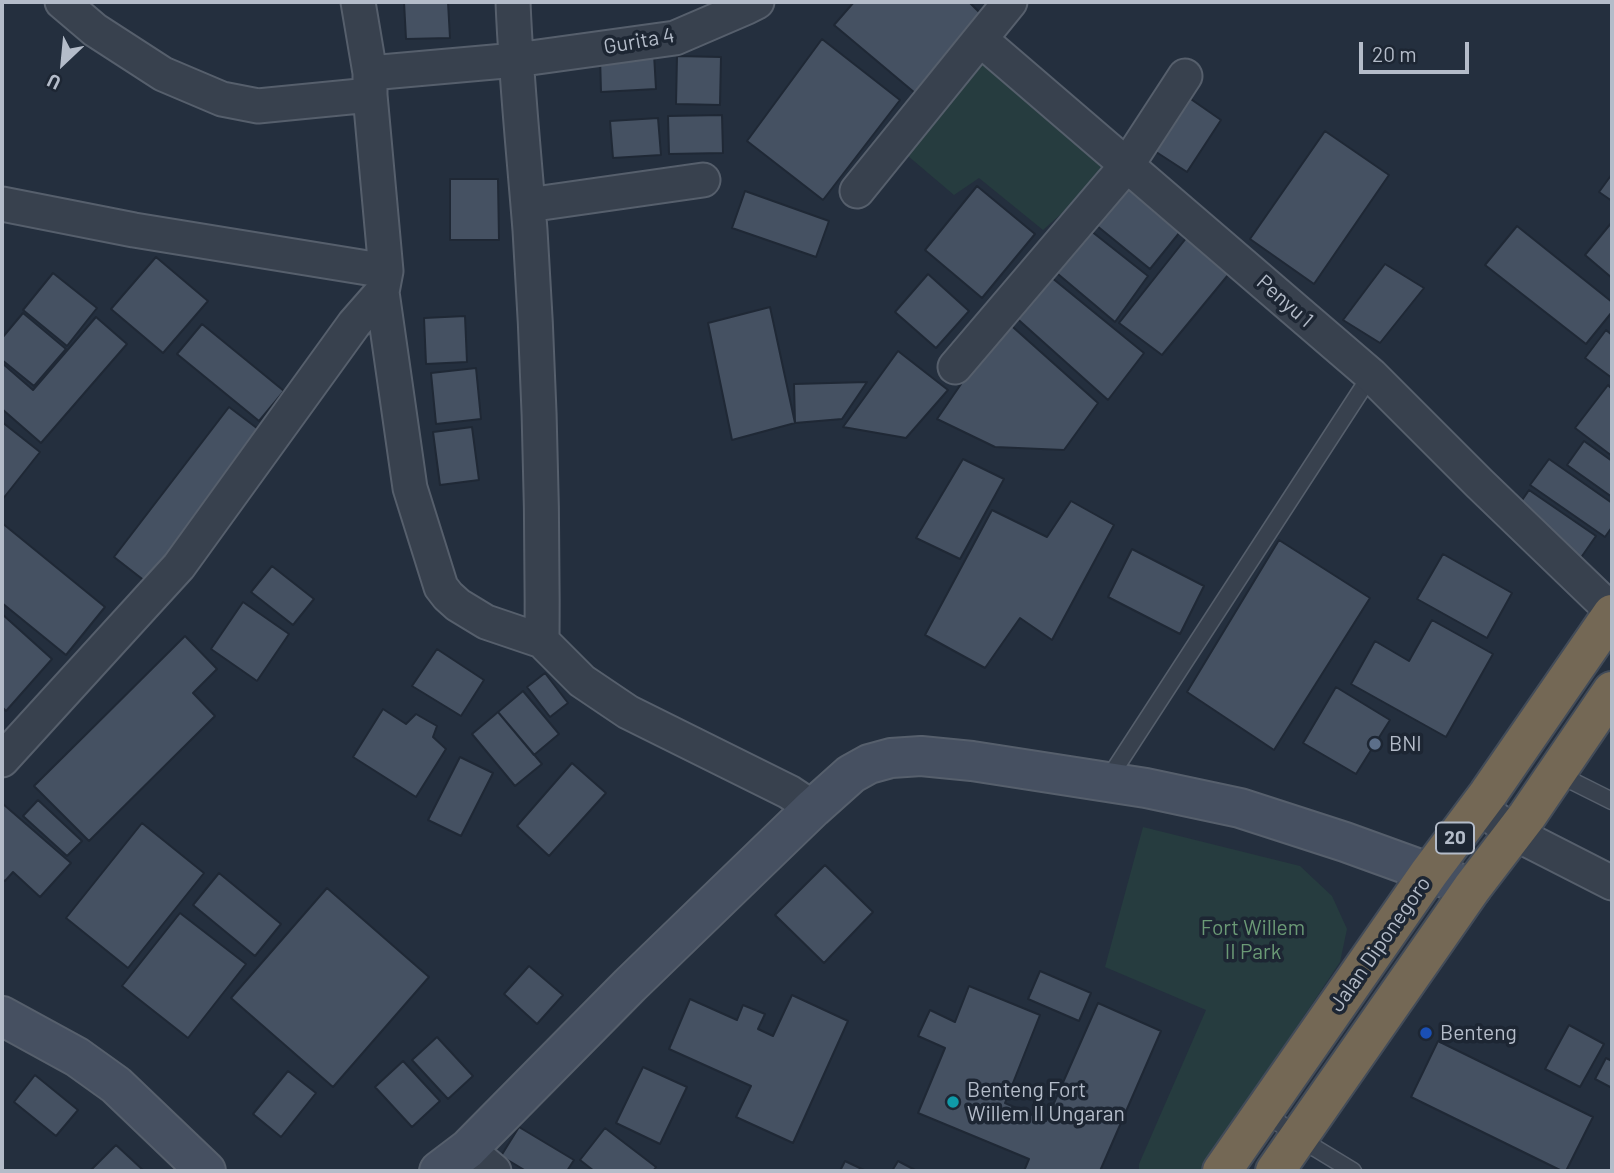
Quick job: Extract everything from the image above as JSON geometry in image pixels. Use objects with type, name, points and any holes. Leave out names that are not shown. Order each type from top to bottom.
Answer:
[{"type":"highway","name":"Jalan Diponegoro","points":[[1222,1171],[1429,873],[1488,794],[1612,612]]},
{"type":"highway","name":"Jalan Diponegoro","points":[[1275,1171],[1612,691]]},
{"type":"street","name":"Gurita 4","points":[[62,2],[95,30],[163,74],[222,99],[258,106],[370,84],[676,37],[757,2]]},
{"type":"street","points":[[358,2],[370,84],[384,281],[410,488],[442,587],[458,606],[472,615],[542,640],[582,681],[628,712],[789,792],[813,808]]},
{"type":"street","points":[[513,2],[539,395],[543,535],[542,640]]},
{"type":"street","points":[[857,191],[1010,2]]},
{"type":"street","name":"Penyu 1","points":[[980,39],[1371,375],[1612,612]]},
{"type":"street","points":[[955,367],[1127,164],[1185,76]]},
{"type":"street","points":[[528,205],[703,180]]},
{"type":"street","points":[[2,204],[384,281]]},
{"type":"street","points":[[2,760],[179,566],[384,281]]},
{"type":"street","points":[[467,1164],[630,985],[813,808],[851,774],[869,764],[891,758],[921,756],[972,761],[1146,788],[1240,808],[1472,888]]},
{"type":"street","points":[[1478,806],[1514,833],[1612,883]]},
{"type":"street","points":[[2,1016],[77,1057],[116,1085],[206,1171]]},
{"type":"lane","points":[[1107,782],[1371,375]]},
{"type":"lane","points":[[1556,773],[1612,802]]},
{"type":"lane","points":[[1264,1111],[1297,1137],[1353,1171]]},
{"type":"green space","points":[[985,53],[1113,168],[1043,230],[979,178],[954,195],[901,150]]},
{"type":"green space","name":"Fort Willem II Park","points":[[1143,827],[1300,866],[1332,896],[1347,929],[1340,962],[1201,1171],[1139,1171],[1139,1164],[1206,1010],[1105,967]]},
{"type":"building","points":[[404,2],[448,2],[450,38],[406,39]]},
{"type":"building","points":[[854,2],[969,2],[984,17],[915,93],[834,25]]},
{"type":"building","points":[[822,39],[900,100],[823,200],[747,141]]},
{"type":"building","points":[[654,54],[656,89],[601,92],[600,56]]},
{"type":"building","points":[[677,56],[721,57],[720,105],[676,104]]},
{"type":"building","points":[[1185,95],[1221,120],[1187,172],[1150,148]]},
{"type":"building","points":[[722,115],[723,153],[669,154],[668,116]]},
{"type":"building","points":[[658,118],[661,155],[613,158],[610,121]]},
{"type":"building","points":[[1325,131],[1389,175],[1314,284],[1250,239]]},
{"type":"building","points":[[1612,174],[1612,201],[1599,192]]},
{"type":"building","points":[[1128,176],[1184,227],[1150,269],[1091,221]]},
{"type":"building","points":[[450,179],[498,179],[499,240],[450,240]]},
{"type":"building","points":[[977,186],[1035,234],[982,298],[925,250]]},
{"type":"building","points":[[745,191],[829,221],[816,257],[732,228]]},
{"type":"building","points":[[1612,222],[1612,278],[1585,255]]},
{"type":"building","points":[[1517,226],[1612,302],[1612,312],[1586,344],[1485,265]]},
{"type":"building","points":[[1086,227],[1148,276],[1115,322],[1052,269]]},
{"type":"building","points":[[1191,232],[1233,269],[1162,355],[1119,323]]},
{"type":"building","points":[[156,257],[208,301],[163,353],[111,309]]},
{"type":"building","points":[[1385,264],[1424,288],[1380,343],[1343,320]]},
{"type":"building","points":[[53,273],[97,308],[67,346],[23,310]]},
{"type":"building","points":[[1046,273],[1144,353],[1108,400],[1012,314]]},
{"type":"building","points":[[928,274],[969,311],[936,348],[895,312]]},
{"type":"building","points":[[770,307],[795,423],[732,440],[708,323]]},
{"type":"building","points":[[23,313],[66,349],[34,386],[2,360],[2,338]]},
{"type":"building","points":[[465,316],[467,362],[426,364],[424,318]]},
{"type":"building","points":[[96,317],[127,344],[41,443],[2,409],[2,363],[33,390]]},
{"type":"building","points":[[1005,320],[1098,403],[1064,450],[995,447],[937,419]]},
{"type":"building","points":[[202,324],[284,391],[259,421],[177,354]]},
{"type":"building","points":[[1606,330],[1612,335],[1612,378],[1585,358]]},
{"type":"building","points":[[898,351],[948,390],[906,438],[843,427]]},
{"type":"building","points":[[476,368],[481,419],[436,424],[431,373]]},
{"type":"building","points":[[867,382],[842,419],[795,423],[794,384]]},
{"type":"building","points":[[1608,385],[1612,389],[1612,456],[1575,428]]},
{"type":"building","points":[[229,407],[266,435],[150,585],[114,557]]},
{"type":"building","points":[[2,422],[40,452],[2,500]]},
{"type":"building","points":[[472,427],[479,480],[440,485],[433,432]]},
{"type":"building","points":[[1584,441],[1612,461],[1612,497],[1567,465]]},
{"type":"building","points":[[963,459],[1004,479],[960,559],[916,538]]},
{"type":"building","points":[[1549,459],[1612,503],[1612,527],[1605,537],[1530,485]]},
{"type":"building","points":[[1529,490],[1596,536],[1580,559],[1514,512]]},
{"type":"building","points":[[1071,501],[1114,525],[1052,640],[1020,618],[985,668],[925,635],[992,510],[1047,537]]},
{"type":"building","points":[[2,523],[105,607],[66,655],[2,603]]},
{"type":"building","points":[[1279,540],[1370,598],[1274,750],[1187,692]]},
{"type":"building","points":[[1132,549],[1204,586],[1180,634],[1108,597]]},
{"type":"building","points":[[1443,554],[1512,593],[1487,638],[1417,599]]},
{"type":"building","points":[[272,566],[314,599],[293,625],[251,592]]},
{"type":"building","points":[[243,602],[289,634],[257,681],[211,649]]},
{"type":"building","points":[[2,614],[52,659],[6,711],[2,707]]},
{"type":"building","points":[[1432,620],[1493,654],[1446,737],[1351,684],[1375,641],[1409,661]]},
{"type":"building","points":[[185,636],[217,669],[193,693],[215,716],[89,841],[34,786]]},
{"type":"building","points":[[437,649],[484,680],[461,716],[412,686]]},
{"type":"building","points":[[545,673],[568,703],[550,717],[527,687]]},
{"type":"building","points":[[1336,687],[1390,720],[1356,774],[1303,743]]},
{"type":"building","points":[[523,691],[559,734],[534,755],[498,712]]},
{"type":"building","points":[[383,709],[406,724],[416,714],[437,726],[433,737],[446,749],[416,797],[353,757]]},
{"type":"building","points":[[498,712],[542,764],[515,786],[472,734]]},
{"type":"building","points":[[460,757],[493,773],[461,836],[428,820]]},
{"type":"building","points":[[572,763],[606,793],[549,856],[517,826]]},
{"type":"building","points":[[38,800],[82,841],[67,856],[23,816]]},
{"type":"building","points":[[3,804],[71,863],[40,897],[13,872],[5,881],[2,879]]},
{"type":"building","points":[[142,823],[204,873],[128,968],[66,918]]},
{"type":"building","points":[[825,865],[873,912],[824,963],[775,915]]},
{"type":"building","points":[[219,873],[281,924],[255,956],[193,905]]},
{"type":"building","points":[[327,888],[429,977],[333,1087],[231,998]]},
{"type":"building","points":[[180,913],[246,964],[188,1038],[122,986]]},
{"type":"building","points":[[529,966],[563,995],[537,1024],[504,994]]},
{"type":"building","points":[[1040,971],[1091,993],[1079,1021],[1028,999]]},
{"type":"building","points":[[969,986],[1040,1015],[1005,1103],[1046,1121],[1098,1003],[1161,1031],[1100,1171],[1024,1171],[1029,1159],[918,1113],[945,1048],[918,1036],[930,1010],[955,1022]]},
{"type":"building","points":[[792,995],[848,1021],[793,1143],[736,1117],[751,1086],[669,1049],[690,999],[737,1020],[743,1005],[765,1014],[758,1029],[773,1036]]},
{"type":"building","points":[[1569,1025],[1604,1044],[1580,1087],[1545,1069]]},
{"type":"building","points":[[437,1037],[473,1076],[448,1099],[412,1060]]},
{"type":"building","points":[[1438,1041],[1593,1117],[1566,1171],[1411,1097]]},
{"type":"building","points":[[1606,1058],[1612,1061],[1612,1088],[1595,1079]]},
{"type":"building","points":[[403,1061],[440,1101],[412,1127],[375,1087]]},
{"type":"building","points":[[643,1067],[687,1087],[660,1144],[616,1123]]},
{"type":"building","points":[[288,1071],[316,1093],[281,1137],[253,1114]]},
{"type":"building","points":[[35,1075],[78,1110],[56,1136],[14,1102]]},
{"type":"building","points":[[519,1127],[574,1160],[567,1171],[526,1171],[501,1156]]},
{"type":"building","points":[[605,1128],[656,1167],[653,1171],[594,1171],[580,1160]]},
{"type":"building","points":[[116,1145],[144,1171],[90,1171]]},
{"type":"building","points":[[845,1161],[866,1171],[840,1171]]},
{"type":"building","points":[[898,1161],[917,1171],[892,1171]]},
{"type":"place","name":"BNI","points":[[1375,744]]},
{"type":"place","name":"Benteng","points":[[1426,1033]]},
{"type":"place","name":"Benteng Fort Willem II Ungaran","points":[[953,1102]]}]
